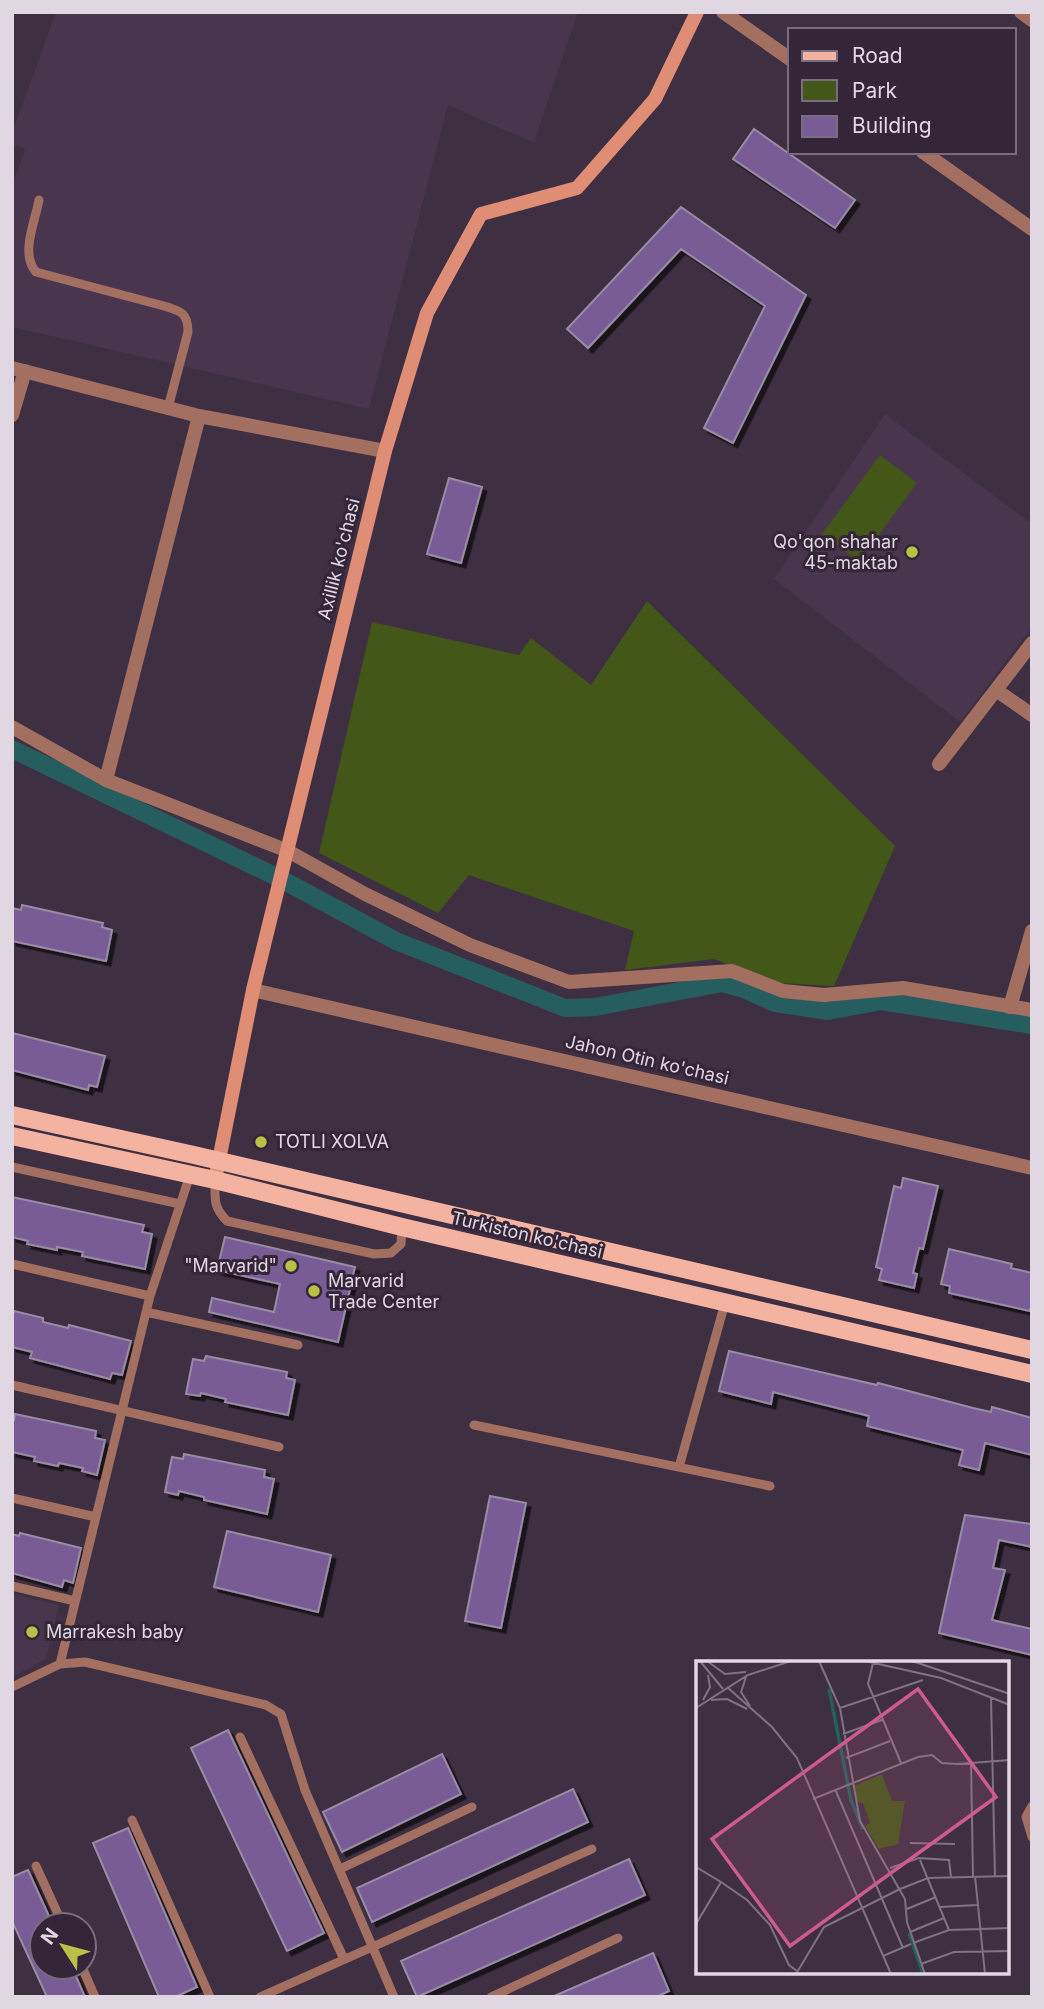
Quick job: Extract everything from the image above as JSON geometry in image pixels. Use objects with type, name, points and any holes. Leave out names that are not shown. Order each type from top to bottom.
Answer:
[{"type":"main road","name":"Turkiston ko'chasi","points":[[12,1115],[1032,1350]]},
{"type":"main road","name":"Turkiston ko'chasi","points":[[12,1136],[215,1180],[401,1227],[1032,1374]]},
{"type":"street","name":"Axillik ko'chasi","points":[[253,990],[385,451],[427,313],[481,214],[577,188],[654,99],[697,12]]},
{"type":"street","points":[[723,12],[788,58]]},
{"type":"street","points":[[1021,12],[1032,20]]},
{"type":"street","points":[[926,154],[1032,229]]},
{"type":"street","points":[[12,415],[18,370],[199,416],[385,451]]},
{"type":"street","points":[[106,780],[199,416]]},
{"type":"street","points":[[939,764],[1032,643]]},
{"type":"street","points":[[996,690],[1032,715]]},
{"type":"street","points":[[12,727],[106,780],[287,856],[470,945],[569,982],[732,971],[783,991],[824,995],[903,988],[1032,1010]]},
{"type":"street","points":[[1010,1007],[1032,931]]},
{"type":"street","points":[[215,1180],[253,990]]},
{"type":"street","name":"Jahon Otin ko'chasi","points":[[253,990],[1032,1168]]},
{"type":"lane","points":[[39,200],[28,249],[30,265],[36,272],[180,311],[188,321],[188,332],[169,408]]},
{"type":"lane","points":[[60,1664],[150,1296],[190,1175],[194,1155]]},
{"type":"lane","points":[[12,1167],[180,1204]]},
{"type":"lane","points":[[215,1180],[217,1211],[227,1221],[374,1254],[391,1253],[401,1244],[401,1227]]},
{"type":"lane","points":[[12,1264],[150,1296]]},
{"type":"lane","points":[[679,1467],[725,1303]]},
{"type":"lane","points":[[146,1312],[298,1345]]},
{"type":"lane","points":[[12,1385],[279,1447]]},
{"type":"lane","points":[[474,1426],[770,1486]]},
{"type":"lane","points":[[12,1498],[96,1517]]},
{"type":"lane","points":[[12,1586],[75,1601]]},
{"type":"lane","points":[[12,1687],[60,1664],[85,1662],[266,1705],[281,1714],[305,1790],[394,1997]]},
{"type":"lane","points":[[240,1737],[344,1959]]},
{"type":"lane","points":[[1032,1806],[1026,1817],[1032,1837]]},
{"type":"lane","points":[[340,1869],[472,1807]]},
{"type":"lane","points":[[132,1820],[210,1997]]},
{"type":"lane","points":[[261,1997],[592,1849]]},
{"type":"lane","points":[[36,1866],[57,1911]]},
{"type":"lane","points":[[491,1997],[618,1938]]},
{"type":"shaded area","points":[[56,12],[578,12],[534,143],[448,105],[369,409],[12,327],[12,186],[25,149],[12,144],[12,133]]},
{"type":"shaded area","name":"Qo'qon shahar 45-maktab","points":[[885,414],[1032,524],[1032,627],[960,722],[774,579]]},
{"type":"shaded area","name":"Marrakesh baby","points":[[12,1594],[59,1605],[46,1659],[12,1677]]},
{"type":"green space","points":[[880,455],[917,483],[859,562],[822,534]]},
{"type":"green space","points":[[647,601],[895,846],[834,986],[778,983],[714,959],[625,970],[634,931],[469,875],[438,913],[319,853],[372,622],[519,655],[531,638],[591,685]]},
{"type":"building","points":[[754,129],[855,200],[835,228],[733,159]]},
{"type":"building","points":[[681,207],[806,295],[733,443],[704,428],[765,306],[681,249],[588,348],[567,329]]},
{"type":"building","points":[[449,478],[482,487],[461,563],[427,554]]},
{"type":"building","points":[[22,905],[103,923],[102,927],[112,930],[106,961],[12,941],[12,908],[21,910]]},
{"type":"building","points":[[12,1033],[105,1056],[97,1087],[89,1085],[88,1090],[12,1070]]},
{"type":"building","points":[[903,1178],[938,1186],[923,1249],[919,1248],[913,1273],[917,1274],[914,1288],[879,1280],[882,1269],[876,1267],[894,1186],[901,1188]]},
{"type":"building","points":[[12,1197],[144,1225],[142,1232],[152,1234],[145,1269],[82,1256],[83,1252],[27,1244],[28,1241],[12,1237]]},
{"type":"building","name":"Marvarid Trade Center","points":[[225,1237],[355,1267],[338,1342],[209,1312],[212,1298],[274,1312],[280,1284],[217,1270]]},
{"type":"building","points":[[949,1249],[1012,1264],[1011,1268],[1032,1273],[1030,1311],[949,1293],[950,1286],[941,1284]]},
{"type":"building","points":[[14,1311],[43,1318],[43,1322],[68,1328],[69,1325],[131,1341],[122,1375],[112,1373],[110,1379],[30,1358],[32,1352],[12,1347]]},
{"type":"building","points":[[729,1351],[877,1385],[878,1383],[991,1412],[992,1407],[1032,1418],[1032,1455],[985,1443],[979,1470],[959,1465],[963,1450],[867,1426],[869,1416],[773,1392],[771,1404],[719,1391]]},
{"type":"building","points":[[206,1356],[287,1372],[286,1378],[295,1380],[288,1415],[225,1402],[226,1399],[201,1393],[200,1396],[186,1394],[193,1359],[204,1361]]},
{"type":"building","points":[[15,1414],[96,1431],[95,1438],[105,1440],[97,1475],[82,1471],[83,1468],[34,1461],[35,1457],[12,1452],[12,1419],[14,1420]]},
{"type":"building","points":[[184,1454],[265,1470],[264,1477],[274,1479],[267,1514],[204,1500],[204,1497],[179,1491],[178,1495],[165,1492],[172,1457],[183,1459]]},
{"type":"building","points":[[490,1496],[526,1503],[501,1628],[465,1621]]},
{"type":"building","points":[[965,1515],[1032,1524],[1032,1547],[999,1540],[993,1568],[1005,1570],[992,1620],[1032,1629],[1032,1655],[939,1633]]},
{"type":"building","points":[[227,1531],[331,1555],[318,1612],[214,1587]]},
{"type":"building","points":[[20,1533],[81,1548],[73,1583],[64,1580],[62,1587],[12,1573],[12,1534],[19,1536]]},
{"type":"building","points":[[228,1730],[324,1933],[287,1951],[191,1748]]},
{"type":"building","points":[[442,1754],[461,1794],[342,1852],[323,1812]]},
{"type":"building","points":[[573,1789],[588,1822],[372,1922],[357,1888]]},
{"type":"building","points":[[128,1828],[197,1987],[175,1997],[159,1997],[93,1843]]},
{"type":"building","points":[[629,1859],[645,1895],[417,1997],[401,1961]]},
{"type":"building","points":[[28,1870],[47,1911],[28,1911],[28,1956],[12,1921],[12,1877]]},
{"type":"building","points":[[653,1953],[669,1991],[656,1997],[552,1997]]},
{"type":"building","points":[[40,1981],[78,1981],[85,1997],[47,1997]]},
{"type":"waterway","points":[[12,749],[281,879],[396,941],[565,1008],[595,1007],[722,983],[744,989],[775,1003],[828,1011],[881,1001],[1032,1025]]},
{"type":"place","name":"Qo'qon shahar 45-maktab","points":[[912,552]]},
{"type":"place","name":"TOTLI XOLVA","points":[[261,1142]]},
{"type":"place","name":"\"Marvarid\"","points":[[291,1266]]},
{"type":"place","name":"Marvarid Trade Center","points":[[314,1291]]},
{"type":"place","name":"Marrakesh baby","points":[[32,1632]]}]
